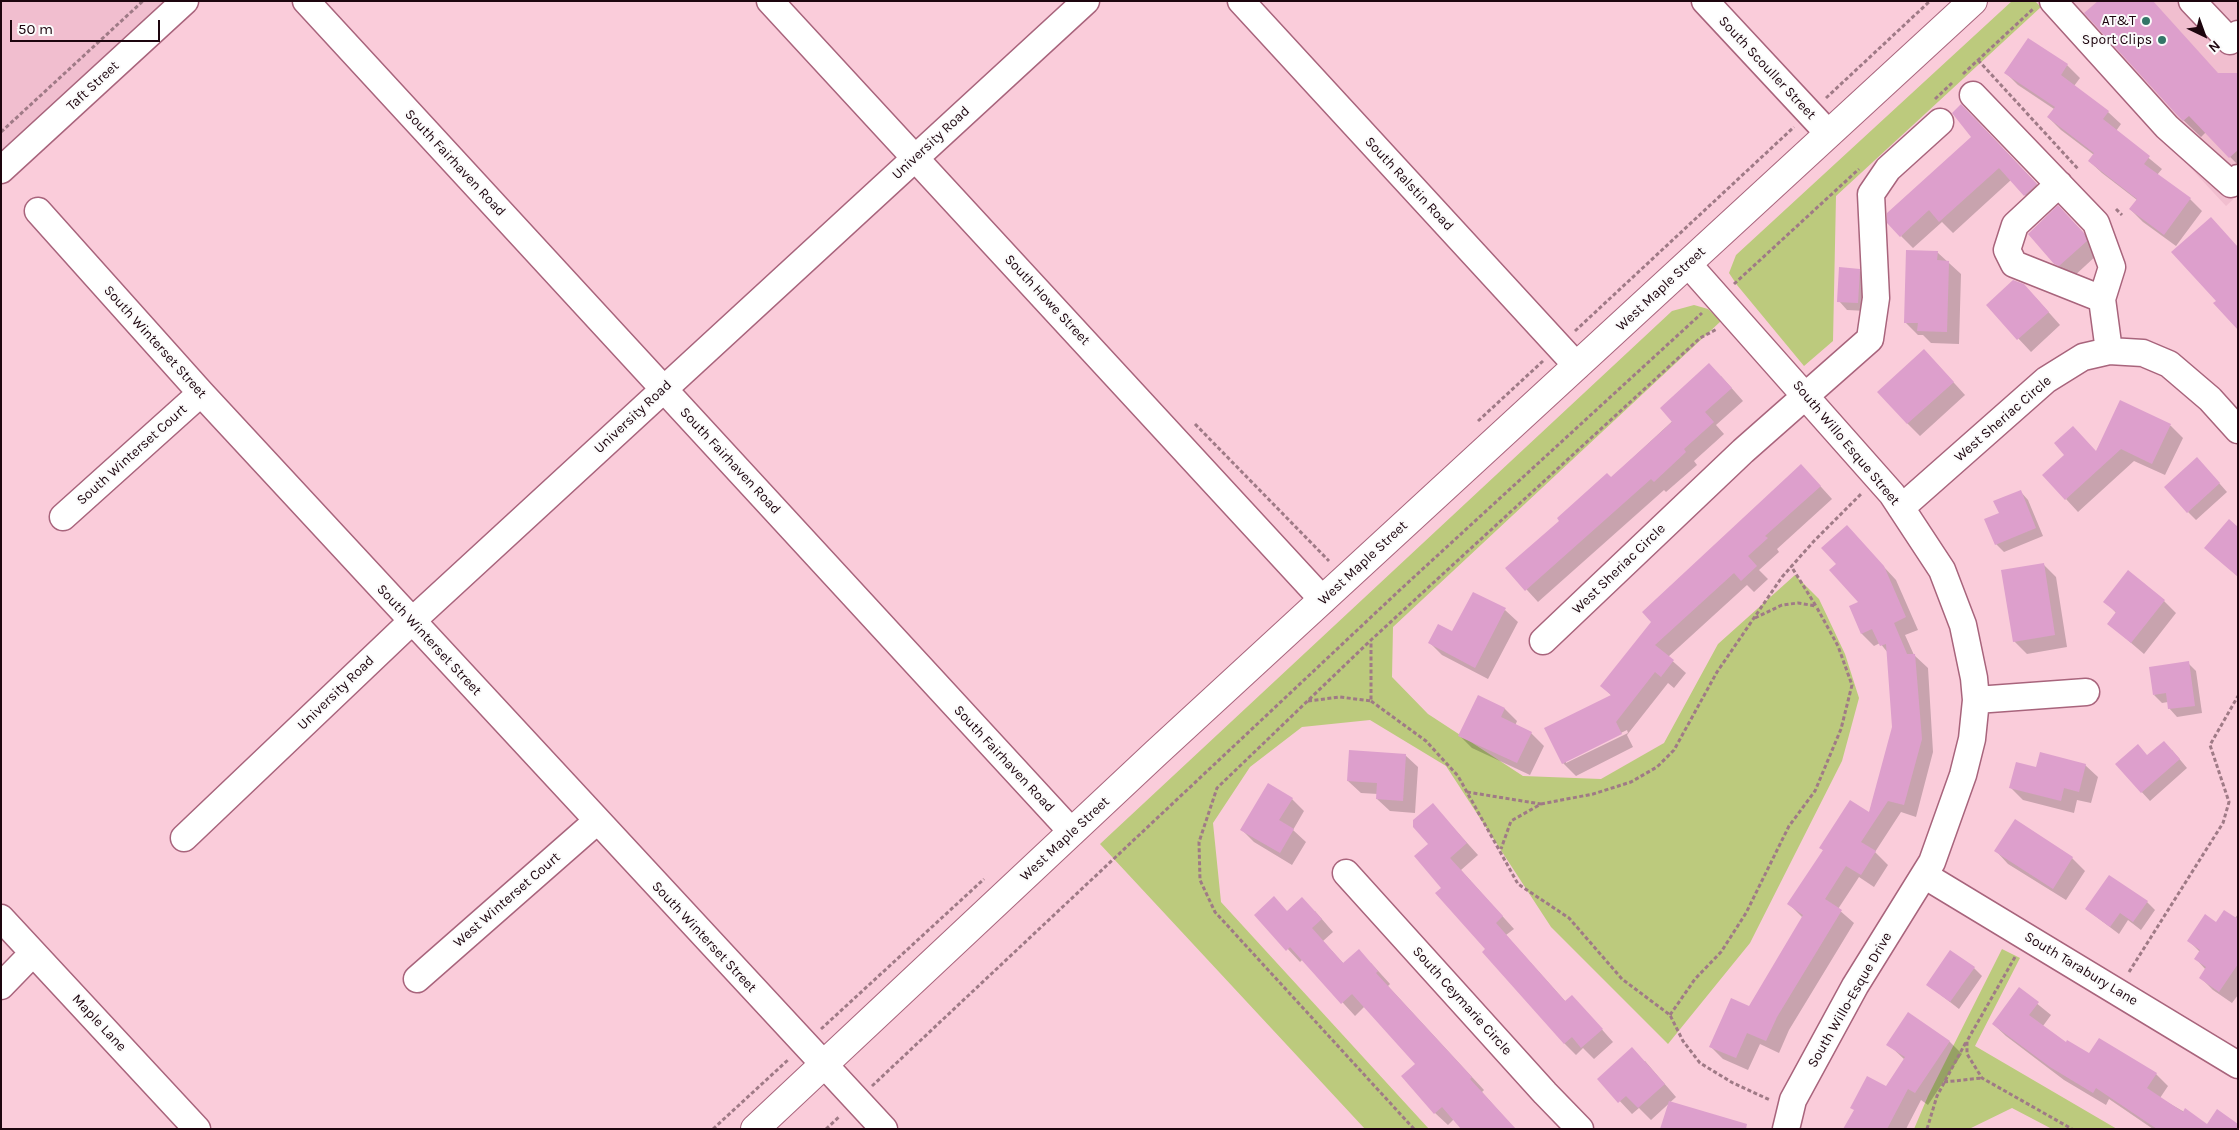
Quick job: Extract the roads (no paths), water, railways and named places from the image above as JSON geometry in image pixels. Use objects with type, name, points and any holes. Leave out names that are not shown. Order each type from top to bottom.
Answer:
[{"type":"main road","name":"West Maple Street","points":[[755,1129],[1072,832],[1972,1]]},
{"type":"street","name":"Taft Street","points":[[1,170],[185,1]]},
{"type":"street","name":"South Fairhaven Road","points":[[306,1],[1072,832]]},
{"type":"street","name":"South Howe Street","points":[[770,1],[1323,600]]},
{"type":"street","name":"University Road","points":[[184,838],[412,621],[1086,1]]},
{"type":"street","name":"South Ralstin Road","points":[[1241,1],[1577,366]]},
{"type":"street","name":"South Scouller Street","points":[[1706,1],[1829,134]]},
{"type":"street","points":[[2192,1],[2230,41],[2238,34]]},
{"type":"street","points":[[2044,4],[2072,22],[2167,127],[2235,184]]},
{"type":"street","points":[[1973,95],[2096,222],[2112,267],[2102,299],[2110,351]]},
{"type":"street","name":"West Sheriac Circle","points":[[1543,641],[1805,395],[1870,339],[1876,298],[1871,194],[1888,169],[1937,111]]},
{"type":"street","points":[[2059,184],[2015,225],[2007,250],[2014,264],[2102,299]]},
{"type":"street","name":"South Winterset Street","points":[[38,211],[201,393],[884,1129]]},
{"type":"street","name":"South Willo Esque Street","points":[[1688,264],[1892,494],[1942,570],[1964,625],[1971,657],[1976,700],[1972,739],[1963,775],[1932,862],[1924,875]]},
{"type":"street","name":"West Sheriac Circle","points":[[1901,508],[2046,380],[2083,357],[2110,351],[2143,353],[2169,364],[2210,399],[2238,430]]},
{"type":"street","name":"South Winterset Court","points":[[63,517],[201,393]]},
{"type":"street","points":[[1976,700],[2086,692]]},
{"type":"street","name":"West Winterset Court","points":[[417,979],[597,821]]},
{"type":"street","name":"South Ceymarie Circle","points":[[1346,873],[1545,1093],[1580,1129]]},
{"type":"street","name":"South Tarabury Lane","points":[[1924,875],[2235,1058]]},
{"type":"street","name":"South Willo-Esque Drive","points":[[1786,1129],[1793,1100],[1855,986],[1924,875]]},
{"type":"street","name":"Maple Lane","points":[[1,918],[197,1129]]},
{"type":"street","points":[[1,986],[33,953]]},
{"type":"place","name":"AT&T","points":[[2146,21]]},
{"type":"place","name":"Sport Clips","points":[[2162,40]]}]
